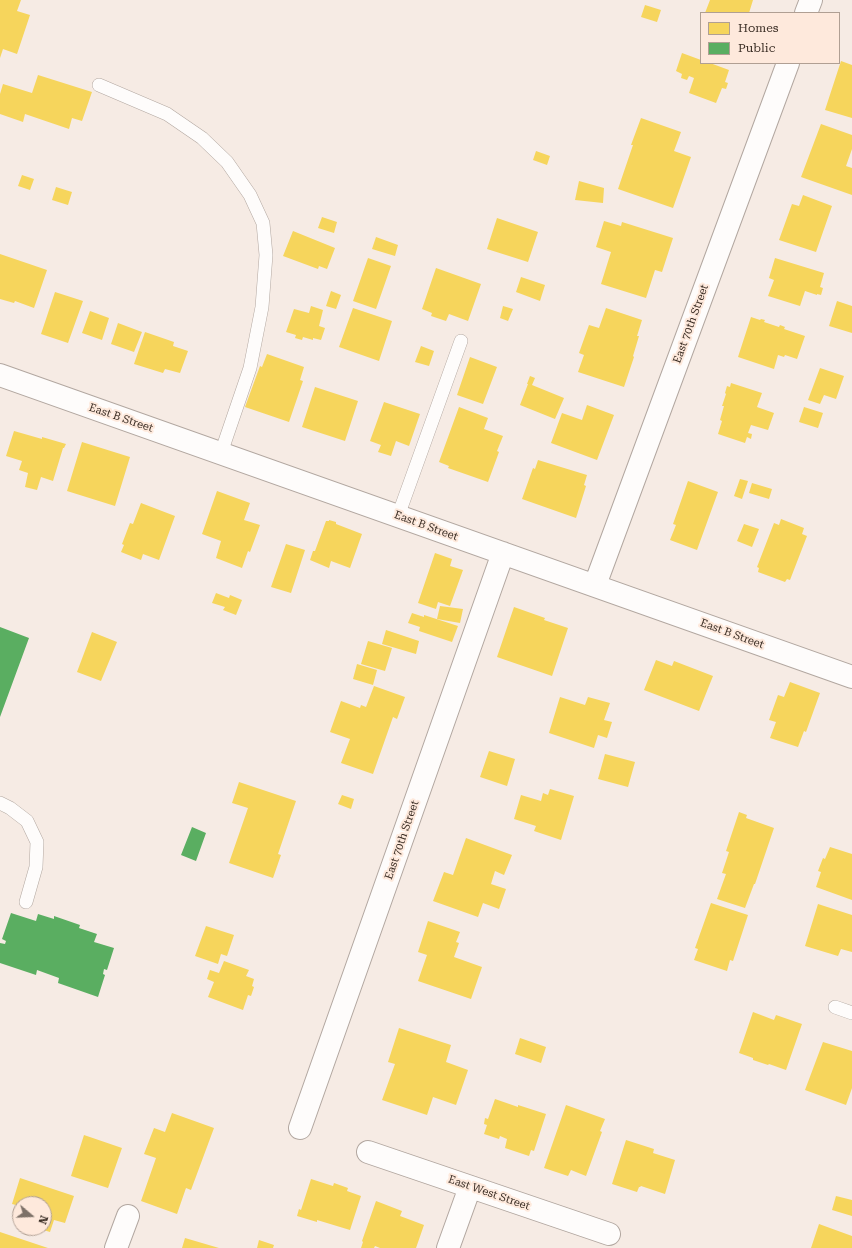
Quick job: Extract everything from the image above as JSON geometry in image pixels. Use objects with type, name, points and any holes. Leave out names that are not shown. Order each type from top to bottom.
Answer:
[{"type":"street","points":[[806,12],[811,0]]},
{"type":"street","name":"East 70th Street","points":[[595,585],[788,64]]},
{"type":"street","name":"East B Street","points":[[0,375],[852,677]]},
{"type":"street","name":"East 70th Street","points":[[300,1128],[503,553]]},
{"type":"street","name":"East West Street","points":[[368,1152],[609,1234]]},
{"type":"street","points":[[448,1248],[470,1187]]},
{"type":"street","points":[[116,1248],[128,1216]]},
{"type":"lane","points":[[99,85],[167,114],[202,138],[227,162],[250,195],[263,223],[266,254],[262,307],[250,368],[221,453]]},
{"type":"lane","points":[[398,516],[461,341]]},
{"type":"lane","points":[[0,803],[27,821],[37,842],[36,867],[26,902]]},
{"type":"lane","points":[[835,1007],[852,1013]]},
{"type":"building: Homes","points":[[0,0],[21,0],[17,11],[30,15],[17,54],[3,49],[0,58]]},
{"type":"building: Homes","points":[[710,0],[753,0],[749,12],[705,12]]},
{"type":"building: Homes","points":[[645,5],[661,10],[657,22],[641,17]]},
{"type":"building: Homes","points":[[682,53],[700,60],[700,64],[713,64],[729,70],[725,82],[728,83],[726,89],[722,88],[716,103],[689,93],[694,78],[689,76],[687,80],[681,78],[682,74],[676,71]]},
{"type":"building: Homes","points":[[841,61],[852,65],[852,118],[825,110]]},
{"type":"building: Homes","points":[[38,75],[92,92],[82,121],[72,118],[69,129],[25,114],[23,122],[0,114],[0,94],[3,84],[32,93]]},
{"type":"building: Homes","points":[[641,118],[681,132],[674,151],[691,157],[673,208],[618,189]]},
{"type":"building: Homes","points":[[821,124],[852,135],[852,149],[846,166],[852,168],[852,195],[801,177]]},
{"type":"building: Homes","points":[[536,151],[550,156],[547,165],[533,160]]},
{"type":"building: Homes","points":[[22,175],[34,179],[30,190],[18,186]]},
{"type":"building: Homes","points":[[579,181],[604,188],[603,203],[575,200]]},
{"type":"building: Homes","points":[[56,187],[72,192],[68,205],[52,200]]},
{"type":"building: Homes","points":[[803,195],[832,206],[816,252],[779,240],[792,204],[799,206]]},
{"type":"building: Homes","points":[[322,217],[337,222],[334,233],[318,228]]},
{"type":"building: Homes","points":[[497,218],[538,232],[528,262],[487,249]]},
{"type":"building: Homes","points":[[604,221],[621,226],[622,222],[673,238],[662,272],[655,270],[646,298],[601,284],[611,252],[596,247]]},
{"type":"building: Homes","points":[[293,231],[335,248],[327,269],[319,266],[318,269],[283,256]]},
{"type":"building: Homes","points":[[376,237],[398,245],[395,256],[372,249]]},
{"type":"building: Homes","points":[[0,254],[47,270],[34,308],[15,301],[14,303],[0,299]]},
{"type":"building: Homes","points":[[368,258],[391,266],[376,309],[353,301]]},
{"type":"building: Homes","points":[[775,258],[824,273],[820,287],[823,288],[821,295],[805,291],[800,306],[768,296],[774,280],[769,278]]},
{"type":"building: Homes","points":[[436,268],[481,284],[468,321],[449,314],[446,321],[431,316],[432,313],[422,309]]},
{"type":"building: Homes","points":[[521,277],[545,285],[540,301],[516,292]]},
{"type":"building: Homes","points":[[331,291],[341,295],[336,309],[326,306]]},
{"type":"building: Homes","points":[[55,292],[83,301],[68,343],[41,334]]},
{"type":"building: Homes","points":[[837,301],[852,306],[852,333],[829,326]]},
{"type":"building: Homes","points":[[311,306],[323,310],[319,326],[325,328],[321,340],[313,338],[313,340],[303,337],[302,340],[295,338],[296,335],[286,332],[294,309],[309,313]]},
{"type":"building: Homes","points":[[503,306],[513,309],[508,321],[500,318]]},
{"type":"building: Homes","points":[[353,308],[392,321],[379,361],[339,347]]},
{"type":"building: Homes","points":[[606,308],[642,320],[637,336],[639,336],[633,356],[634,357],[624,387],[578,372],[584,355],[579,353],[589,325],[599,328]]},
{"type":"building: Homes","points":[[90,311],[109,318],[102,340],[82,333]]},
{"type":"building: Homes","points":[[751,317],[765,320],[764,322],[779,327],[780,325],[785,327],[784,329],[805,336],[797,359],[785,355],[784,357],[778,355],[774,369],[738,357]]},
{"type":"building: Homes","points":[[118,323],[142,332],[134,352],[111,344]]},
{"type":"building: Homes","points":[[145,332],[174,342],[173,346],[188,351],[180,373],[165,369],[163,373],[134,364]]},
{"type":"building: Homes","points":[[421,346],[434,351],[429,366],[415,362]]},
{"type":"building: Homes","points":[[267,354],[304,367],[300,380],[303,381],[289,422],[245,407],[260,366],[262,367]]},
{"type":"building: Homes","points":[[470,357],[497,367],[483,404],[457,395]]},
{"type":"building: Homes","points":[[820,368],[844,376],[836,399],[824,395],[820,404],[808,400]]},
{"type":"building: Homes","points":[[530,376],[535,378],[532,385],[564,398],[555,419],[520,405]]},
{"type":"building: Homes","points":[[731,383],[762,393],[757,407],[774,413],[768,430],[751,425],[748,433],[752,434],[751,439],[747,437],[745,443],[718,434],[722,421],[720,420],[724,406],[722,406],[725,393],[727,386],[730,387]]},
{"type":"building: Homes","points":[[315,387],[358,401],[345,441],[302,427]]},
{"type":"building: Homes","points":[[384,402],[420,414],[409,446],[396,441],[391,456],[378,452],[381,445],[370,441]]},
{"type":"building: Homes","points":[[587,405],[614,415],[597,460],[551,443],[562,413],[582,420]]},
{"type":"building: Homes","points":[[459,407],[488,418],[484,429],[503,436],[488,482],[448,468],[449,466],[439,462]]},
{"type":"building: Homes","points":[[804,407],[823,413],[818,428],[799,422]]},
{"type":"building: Homes","points":[[14,431],[66,444],[63,448],[53,481],[41,477],[37,490],[25,487],[28,473],[19,470],[22,461],[6,456]]},
{"type":"building: Homes","points":[[82,442],[130,457],[115,506],[67,491]]},
{"type":"building: Homes","points":[[538,460],[587,475],[584,485],[586,486],[576,518],[522,499],[533,468],[535,469]]},
{"type":"building: Homes","points":[[740,479],[748,481],[742,499],[734,496]]},
{"type":"building: Homes","points":[[688,481],[718,492],[697,550],[670,540],[676,525],[673,524]]},
{"type":"building: Homes","points":[[752,483],[772,489],[769,499],[749,493]]},
{"type":"building: Homes","points":[[217,491],[250,503],[244,520],[260,525],[250,552],[248,551],[242,568],[216,558],[221,541],[202,534]]},
{"type":"building: Homes","points":[[141,503],[175,516],[159,560],[143,554],[141,560],[121,552],[124,545],[122,544],[130,523],[133,524]]},
{"type":"building: Homes","points":[[781,519],[804,528],[802,534],[807,536],[790,580],[787,579],[785,582],[758,572],[759,568],[757,567],[774,523],[779,525]]},
{"type":"building: Homes","points":[[329,520],[362,534],[350,568],[331,561],[329,568],[310,560],[313,551],[315,551],[326,521]]},
{"type":"building: Homes","points":[[744,524],[759,529],[752,547],[737,541]]},
{"type":"building: Homes","points":[[286,544],[305,550],[291,593],[271,587]]},
{"type":"building: Homes","points":[[435,553],[452,559],[450,566],[463,570],[450,606],[438,602],[436,609],[418,603]]},
{"type":"building: Homes","points":[[216,593],[229,598],[230,595],[242,600],[236,615],[223,610],[225,607],[212,603]]},
{"type":"building: Homes","points":[[440,606],[463,609],[460,623],[437,619]]},
{"type":"building: Homes","points":[[514,607],[545,618],[544,620],[568,628],[552,676],[497,657]]},
{"type":"building: Homes","points":[[412,613],[424,617],[424,615],[458,626],[452,642],[419,631],[420,627],[408,623]]},
{"type":"building: Homes","points":[[386,630],[419,641],[416,654],[382,644]]},
{"type":"building: Homes","points":[[92,632],[117,642],[101,681],[77,672]]},
{"type":"building: Homes","points":[[368,641],[392,648],[385,671],[361,664]]},
{"type":"building: Homes","points":[[656,660],[672,666],[674,661],[713,676],[699,711],[644,690]]},
{"type":"building: Homes","points":[[357,664],[377,670],[373,685],[353,679]]},
{"type":"building: Homes","points":[[790,682],[820,693],[806,732],[804,731],[798,747],[770,738],[776,722],[769,720],[778,695],[784,697]]},
{"type":"building: Homes","points":[[374,686],[405,697],[397,719],[393,717],[373,774],[341,763],[350,739],[330,732],[341,701],[360,708],[361,705],[366,707]]},
{"type":"building: Homes","points":[[560,697],[585,705],[588,697],[610,703],[604,720],[612,722],[607,738],[598,735],[594,748],[549,733]]},
{"type":"building: Homes","points":[[489,751],[515,759],[507,786],[480,777]]},
{"type":"building: Homes","points":[[605,754],[635,762],[628,787],[598,779]]},
{"type":"building: Homes","points":[[239,782],[296,801],[278,854],[281,855],[273,878],[229,863],[248,808],[232,803]]},
{"type":"building: Homes","points":[[550,789],[574,796],[561,840],[534,831],[536,826],[514,819],[521,795],[541,801],[543,793],[548,795]]},
{"type":"building: Homes","points":[[342,795],[354,799],[351,809],[338,804]]},
{"type":"building: Homes","points":[[739,812],[747,815],[746,818],[774,828],[755,884],[745,908],[717,899],[726,874],[722,873],[729,852],[726,851]]},
{"type":"building: Homes","points":[[466,838],[512,855],[504,875],[495,871],[491,884],[506,889],[499,909],[483,903],[478,917],[433,901],[444,872],[453,875]]},
{"type":"building: Homes","points":[[830,847],[852,854],[852,900],[816,887],[821,872],[818,871],[823,858],[825,859]]},
{"type":"building: Homes","points":[[711,903],[748,915],[733,961],[730,960],[727,971],[694,960],[698,949],[695,948]]},
{"type":"building: Homes","points":[[818,904],[852,915],[852,952],[841,949],[838,956],[805,946]]},
{"type":"building: Homes","points":[[428,921],[460,932],[456,942],[459,943],[454,957],[482,967],[471,999],[418,981],[427,955],[418,952]]},
{"type":"building: Homes","points":[[206,926],[234,935],[227,956],[221,954],[218,964],[195,956]]},
{"type":"building: Homes","points":[[224,961],[249,970],[246,976],[254,979],[252,986],[254,987],[251,996],[248,995],[243,1010],[208,997],[214,982],[207,979],[210,970],[219,973]]},
{"type":"building: Homes","points":[[753,1012],[774,1020],[776,1015],[802,1024],[786,1070],[753,1060],[753,1058],[739,1053]]},
{"type":"building: Homes","points":[[399,1028],[451,1045],[446,1062],[468,1070],[456,1105],[433,1097],[427,1115],[382,1100],[395,1064],[388,1062]]},
{"type":"building: Homes","points":[[520,1038],[546,1047],[541,1063],[515,1054]]},
{"type":"building: Homes","points":[[823,1042],[852,1051],[852,1088],[846,1105],[805,1090]]},
{"type":"building: Homes","points":[[495,1099],[546,1114],[534,1151],[531,1150],[529,1156],[505,1148],[507,1139],[500,1136],[499,1139],[484,1134],[487,1125],[484,1124],[485,1118],[488,1119]]},
{"type":"building: Homes","points":[[566,1105],[605,1119],[600,1131],[602,1132],[586,1176],[571,1170],[568,1176],[544,1168]]},
{"type":"building: Homes","points":[[172,1113],[214,1128],[191,1190],[186,1188],[177,1214],[141,1201],[156,1158],[144,1154],[154,1128],[165,1132]]},
{"type":"building: Homes","points":[[84,1135],[122,1148],[108,1188],[71,1176]]},
{"type":"building: Homes","points":[[626,1140],[654,1149],[653,1153],[675,1160],[665,1194],[641,1186],[637,1192],[612,1184]]},
{"type":"building: Homes","points":[[20,1178],[74,1196],[65,1223],[54,1220],[52,1226],[52,1196],[14,1196]]},
{"type":"building: Homes","points":[[311,1179],[333,1186],[334,1183],[348,1188],[347,1191],[361,1196],[350,1230],[317,1220],[317,1222],[297,1216],[299,1209],[301,1210]]},
{"type":"building: Homes","points":[[836,1196],[852,1200],[852,1216],[832,1210]]},
{"type":"building: Homes","points":[[376,1201],[402,1211],[400,1216],[424,1225],[416,1248],[380,1248],[375,1246],[374,1248],[361,1248]]},
{"type":"building: Homes","points":[[819,1224],[852,1236],[852,1248],[811,1248]]},
{"type":"building: Homes","points":[[0,1232],[48,1248],[0,1248]]},
{"type":"building: Homes","points":[[185,1238],[219,1248],[182,1248]]},
{"type":"building: Homes","points":[[259,1240],[274,1245],[273,1248],[257,1248]]},
{"type":"building: Public","points":[[0,627],[29,638],[0,717]]},
{"type":"building: Public","points":[[192,827],[206,833],[196,861],[181,855]]},
{"type":"building: Public","points":[[11,913],[36,921],[38,914],[54,919],[54,916],[80,925],[79,928],[97,934],[94,942],[114,948],[107,970],[104,969],[103,974],[105,975],[98,997],[58,983],[59,978],[37,970],[36,975],[0,963],[0,943],[5,944],[6,941],[2,939]]}]
